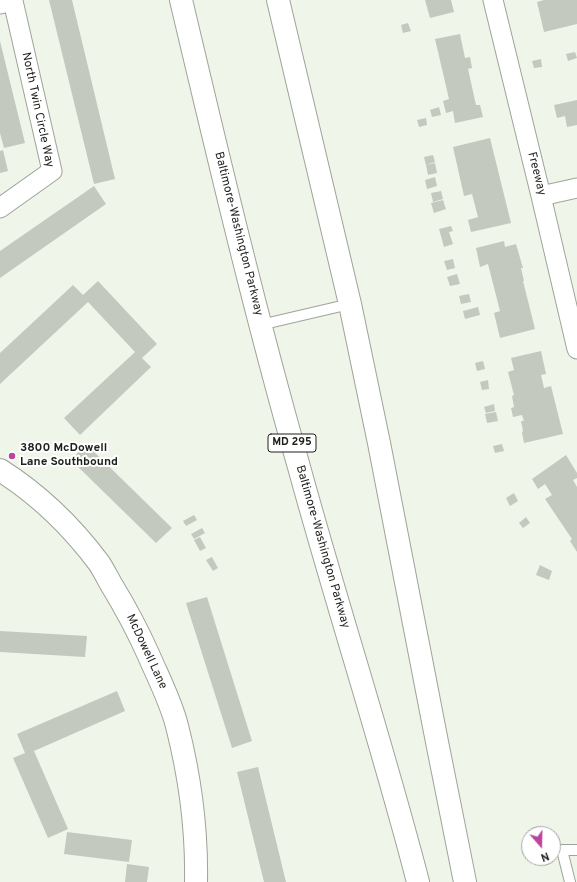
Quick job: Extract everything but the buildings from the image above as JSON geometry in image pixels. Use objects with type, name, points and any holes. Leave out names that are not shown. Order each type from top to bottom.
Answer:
[{"type":"main road","name":"Baltimore-Washington Parkway","points":[[181,0],[260,325],[311,510],[387,768],[418,882]]},
{"type":"main road","points":[[278,0],[350,304],[379,443],[465,882]]},
{"type":"main road","name":"McDowell Lane","points":[[0,470],[38,498],[76,536],[99,564],[142,639],[162,685],[174,718],[187,771],[193,812],[196,882]]},
{"type":"street","name":"Freeway","points":[[493,0],[577,349]]},
{"type":"street","name":"North Twin Circle Way","points":[[0,4],[13,1],[52,170],[0,208]]},
{"type":"street","points":[[541,196],[577,188]]},
{"type":"lane","points":[[260,325],[350,304]]},
{"type":"lane","points":[[570,882],[562,850],[577,850]]},
{"type":"place","name":"3800 McDowell Lane Southbound","points":[[12,456]]}]
